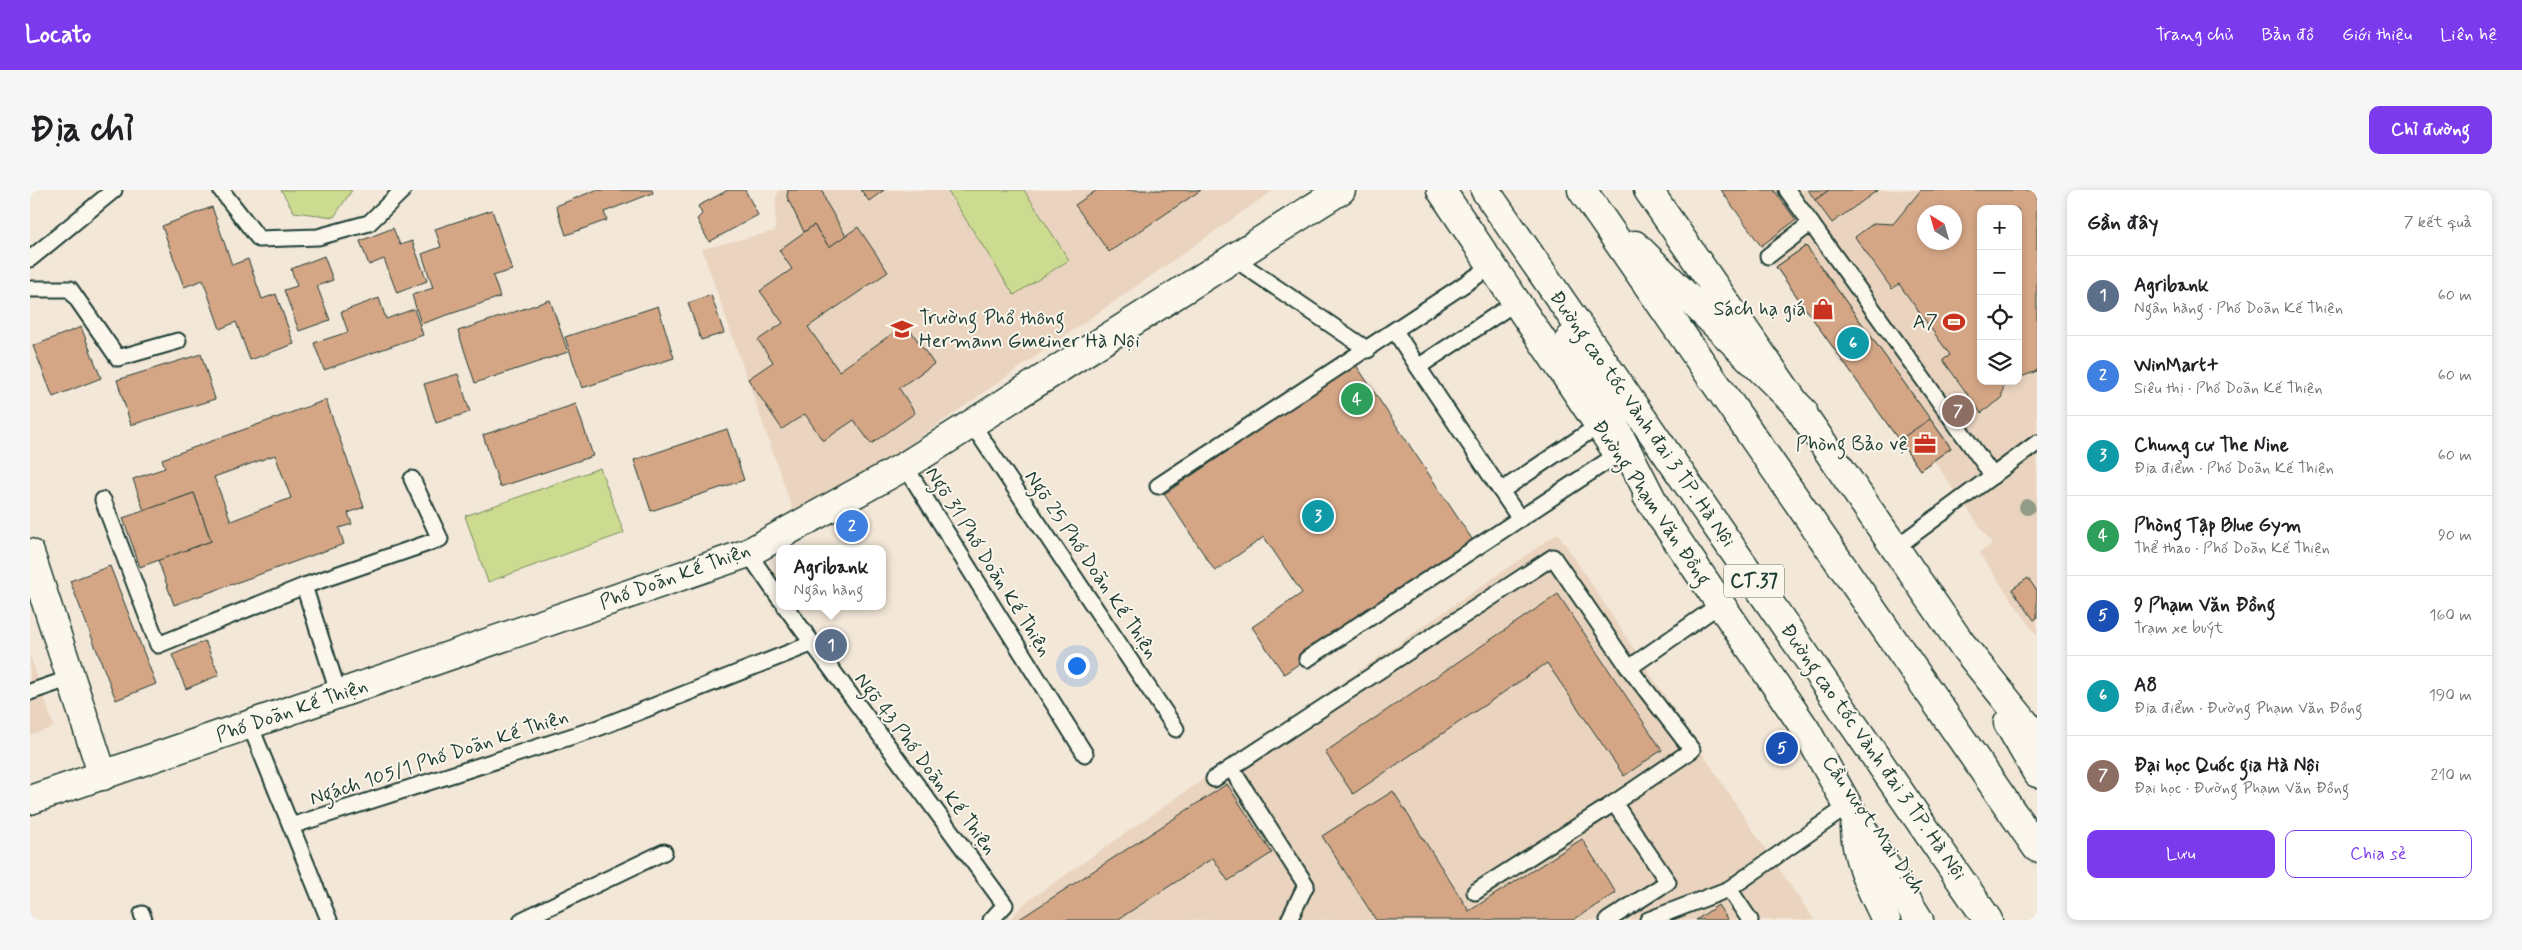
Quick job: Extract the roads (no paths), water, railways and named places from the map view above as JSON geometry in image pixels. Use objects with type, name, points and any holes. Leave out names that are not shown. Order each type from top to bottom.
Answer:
[{"type":"main road","name":"Phố Doãn Kế Thiện","points":[[30,800],[748,553],[905,466],[1341,190]]},
{"type":"main road","name":"Đường Phạm Văn Đồng","points":[[1441,190],[1719,605],[1806,730],[1851,811],[1918,920]]},
{"type":"main road","name":"Đường cao tốc Vành đai 3 TP. Hà Nội","points":[[1485,190],[1988,920]]},
{"type":"main road","points":[[1648,190],[1803,411],[1960,642],[2037,738]]},
{"type":"main road","points":[[1584,194],[1803,411]]},
{"type":"main road","points":[[1584,194],[2037,848]]},
{"type":"main road","points":[[1520,242],[1661,517]]},
{"type":"main road","points":[[30,553],[103,776]]},
{"type":"main road","points":[[1960,642],[2037,773]]},
{"type":"main road","name":"Cầu vượt Mai Dịch","points":[[1806,730],[1939,920]]},
{"type":"main road","points":[[1851,811],[1863,870],[1886,920]]},
{"type":"lane","points":[[30,259],[114,190]]},
{"type":"lane","points":[[221,190],[259,238],[318,237],[369,223],[403,190]]},
{"type":"lane","points":[[1787,190],[1993,476]]},
{"type":"lane","points":[[1768,256],[1811,223]]},
{"type":"lane","points":[[1233,258],[1368,350]]},
{"type":"lane","points":[[1158,486],[1368,350],[1492,266]]},
{"type":"lane","points":[[30,289],[70,289],[118,358],[178,341]]},
{"type":"lane","points":[[1418,367],[1516,302]]},
{"type":"lane","points":[[1395,332],[1520,519]]},
{"type":"lane","name":"Ngõ 25 Phố Doãn Kế Thiện","points":[[972,424],[1176,729]]},
{"type":"lane","points":[[1501,491],[1599,425]]},
{"type":"lane","points":[[1895,548],[2037,443]]},
{"type":"lane","points":[[1307,659],[1618,454]]},
{"type":"lane","name":"Ngõ 31 Phố Doãn Kế Thiện","points":[[905,466],[1085,754]]},
{"type":"lane","points":[[103,500],[158,645],[304,586],[440,538],[412,479]]},
{"type":"lane","points":[[748,553],[776,593]]},
{"type":"lane","points":[[1214,779],[1553,557],[1629,668],[1692,750],[1614,803],[1474,892]]},
{"type":"lane","points":[[304,586],[339,694]]},
{"type":"lane","points":[[1629,668],[1719,605]]},
{"type":"lane","name":"Ngõ 43 Phố Doãn Kế Thiện","points":[[788,610],[1005,905],[991,920]]},
{"type":"lane","name":"Ngách 105/1 Phố Doãn Kế Thiện","points":[[291,826],[598,728],[811,644]]},
{"type":"lane","points":[[30,692],[71,678]]},
{"type":"lane","points":[[250,725],[330,920]]},
{"type":"lane","points":[[1231,768],[1306,885],[1289,920]]},
{"type":"lane","points":[[1608,920],[1668,882],[1614,803]]},
{"type":"lane","points":[[1648,920],[1729,889],[1851,811]]},
{"type":"lane","points":[[522,920],[664,852]]},
{"type":"lane","points":[[1729,889],[1750,920]]},
{"type":"place","name":"Sách hạ giá","points":[[1823,309]]},
{"type":"place","name":"A7","points":[[1954,322]]},
{"type":"place","name":"Trường Phổ thông Hermann Gmeiner Hà Nội","points":[[902,329]]},
{"type":"place","name":"A8","points":[[1853,343]]},
{"type":"place","name":"Phòng Tập Blue Gym","points":[[1357,399]]},
{"type":"place","name":"Đại học Quốc gia Hà Nội","points":[[1958,411]]},
{"type":"place","name":"Phòng Bảo vệ","points":[[1925,444]]},
{"type":"place","name":"Chung cư The Nine","points":[[1318,516]]},
{"type":"place","name":"WinMart+","points":[[852,526]]},
{"type":"place","name":"Agribank","points":[[831,645]]},
{"type":"place","name":"9 Phạm Văn Đồng","points":[[1782,748]]}]
